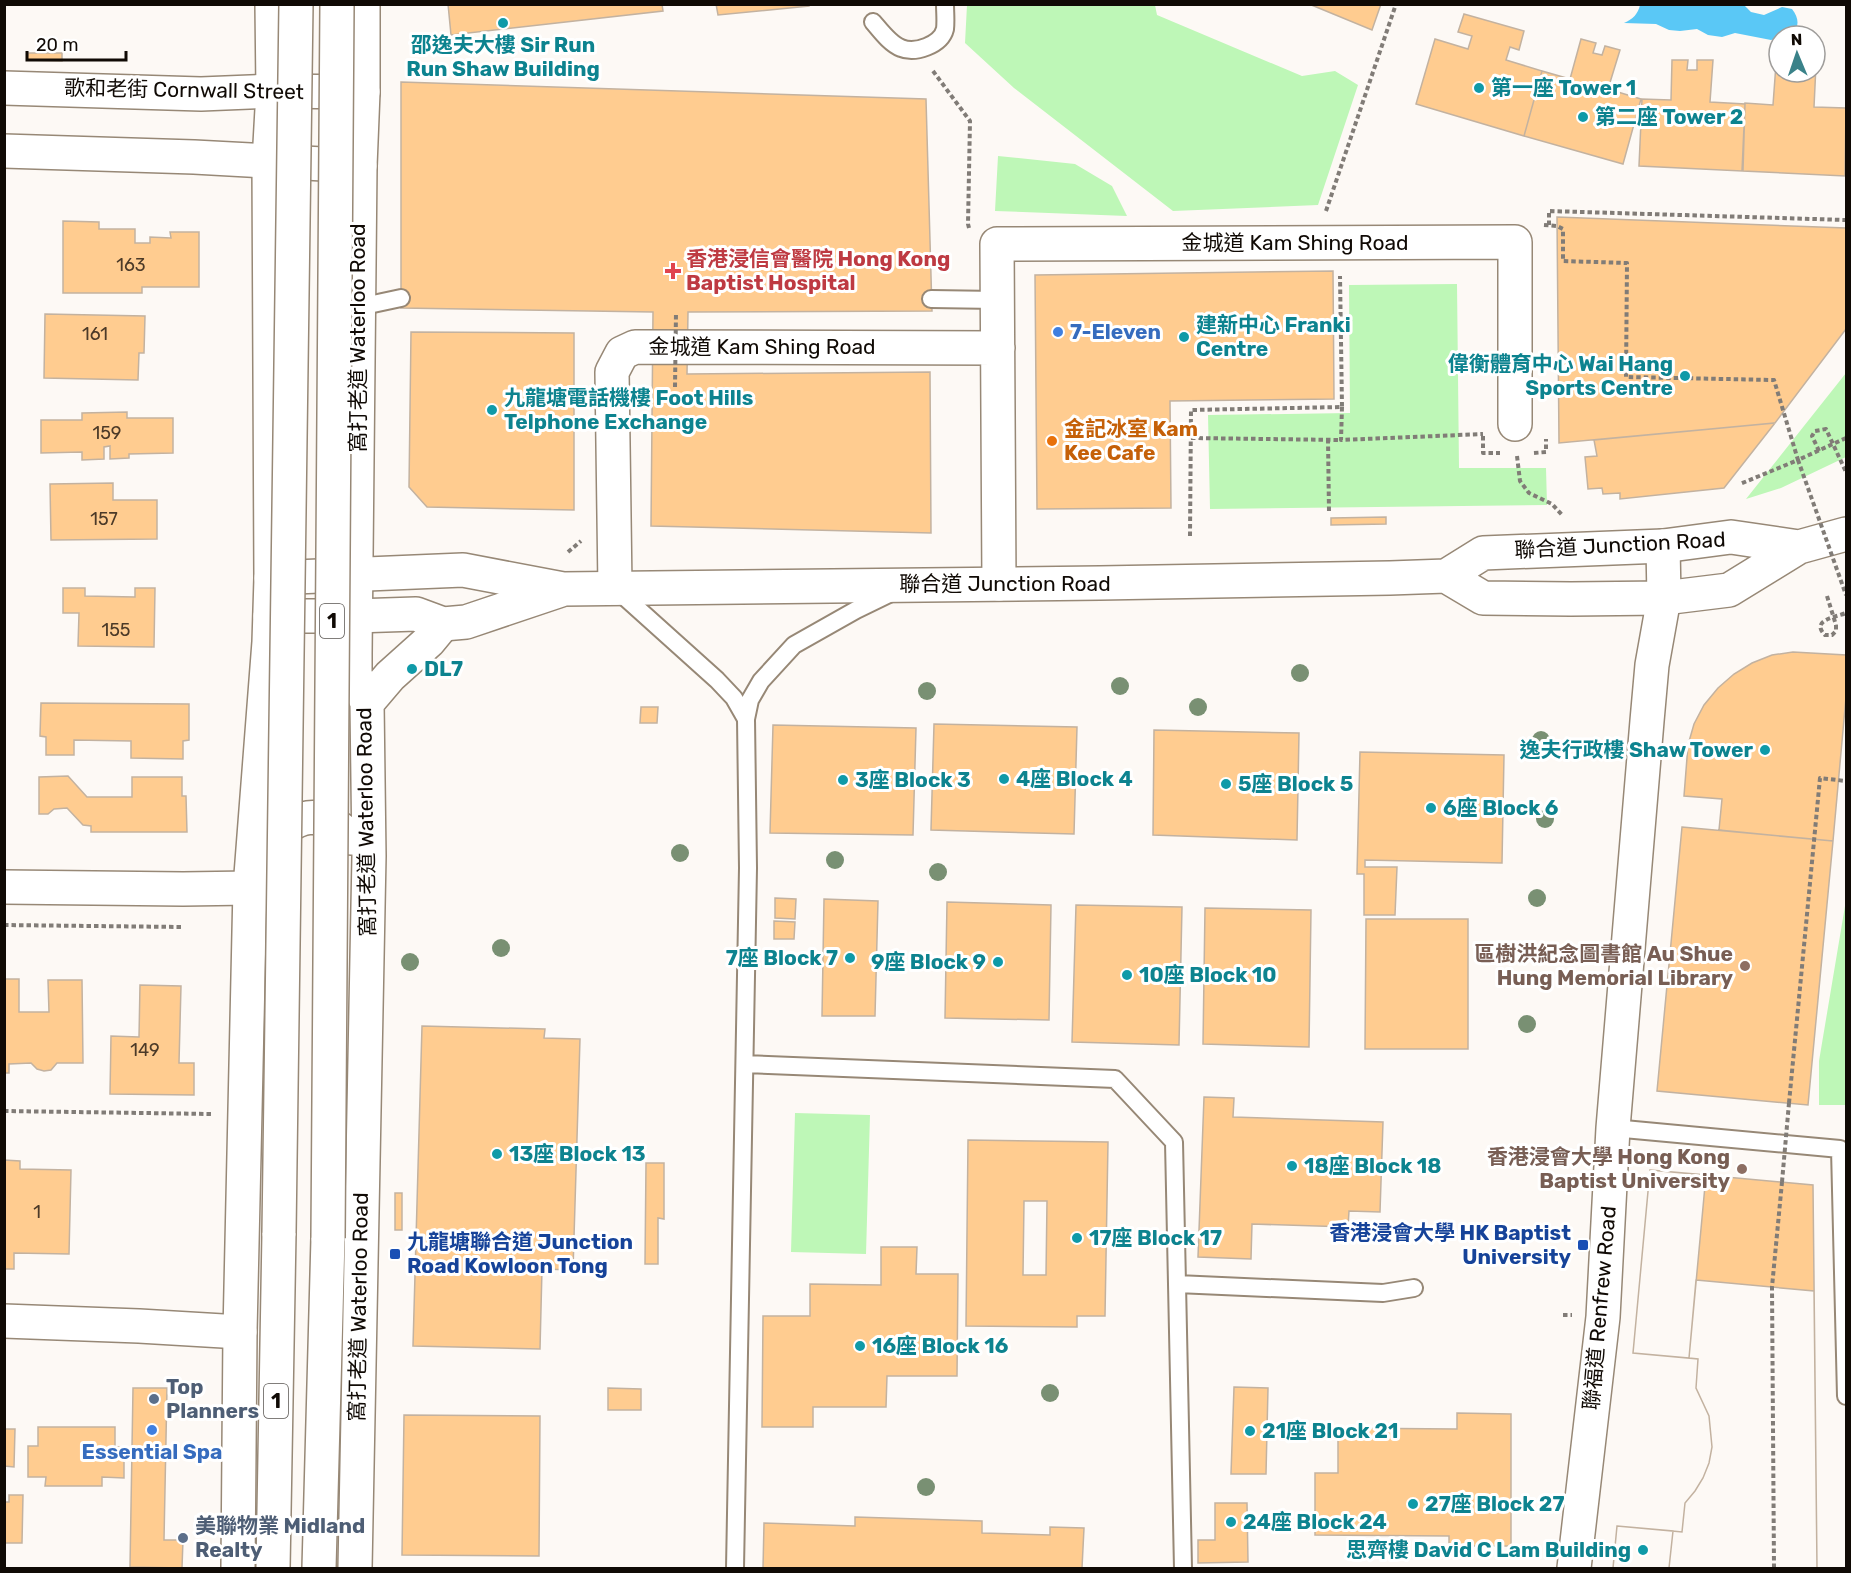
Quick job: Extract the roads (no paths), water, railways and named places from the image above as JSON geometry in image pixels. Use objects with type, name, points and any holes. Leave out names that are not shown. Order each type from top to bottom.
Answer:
[{"type":"main road","points":[[238,1569],[240,1332],[250,888],[255,848],[271,578],[268,162],[273,92],[272,4]]},
{"type":"main road","name":"1","points":[[273,1569],[296,4]]},
{"type":"main road","name":"窩打老道 Waterloo Road","points":[[319,1569],[328,1238],[337,4]]},
{"type":"main road","name":"窩打老道 Waterloo Road","points":[[355,1569],[369,856],[367,703],[355,674],[363,4]]},
{"type":"main road","name":"歌和老街 Cornwall Street","points":[[4,88],[201,94],[363,92]]},
{"type":"main road","points":[[4,151],[194,157],[360,166]]},
{"type":"main road","name":"金城道 Kam Shing Road","points":[[999,584],[997,244],[1515,242],[1513,444]]},
{"type":"main road","name":"金城道 Kam Shing Road","points":[[615,588],[612,372],[622,353],[635,347],[998,348]]},
{"type":"main road","name":"聯合道 Junction Road","points":[[1446,576],[1483,598],[1664,598],[1729,590],[1799,547],[1846,534]]},
{"type":"main road","name":"聯合道 Junction Road","points":[[271,578],[463,570],[563,589],[1446,576],[1483,553],[1663,546],[1731,537],[1799,547]]},
{"type":"main road","name":"聯福道 Renfrew Road","points":[[1574,1569],[1603,1317],[1614,1128],[1653,665],[1664,598],[1663,546]]},
{"type":"main road","name":"聯合道 Junction Road","points":[[270,616],[416,614],[442,624],[466,622],[563,589]]},
{"type":"main road","points":[[367,703],[390,676],[429,641],[442,624]]},
{"type":"main road","points":[[255,848],[304,817],[326,819],[349,835],[369,856]]},
{"type":"main road","points":[[4,887],[250,888]]},
{"type":"main road","points":[[4,1321],[240,1332]]},
{"type":"lane","points":[[873,22],[887,38],[901,48],[917,50],[934,44],[945,31],[945,4]]},
{"type":"lane","points":[[359,307],[401,298]]},
{"type":"lane","points":[[932,299],[997,300]]},
{"type":"lane","points":[[735,1569],[748,868],[746,719],[750,700],[761,681],[794,645],[856,610],[909,584]]},
{"type":"lane","points":[[615,588],[717,680],[734,698],[746,719]]},
{"type":"lane","points":[[745,1064],[1114,1079],[1174,1142],[1183,1569]]},
{"type":"lane","points":[[1614,1128],[1840,1149],[1846,1396]]},
{"type":"lane","points":[[1177,1284],[1383,1293],[1414,1288]]},
{"type":"water","points":[[1640,5],[1744,5],[1751,12],[1764,15],[1782,7],[1792,9],[1797,24],[1767,24],[1767,39],[1735,33],[1722,37],[1708,35],[1697,29],[1680,31],[1669,30],[1656,24],[1624,23],[1635,16]]},
{"type":"place","name":"邵逸夫大樓 Sir Run Run Shaw Building","points":[[503,23]]},
{"type":"place","name":"第一座 Tower 1","points":[[1479,88]]},
{"type":"place","name":"第二座 Tower 2","points":[[1583,117]]},
{"type":"place","name":"香港浸信會醫院 Hong Kong Baptist Hospital","points":[[673,271]]},
{"type":"place","name":"7-Eleven","points":[[1058,332]]},
{"type":"place","name":"建新中心 Franki Centre","points":[[1184,337]]},
{"type":"place","name":"偉衡體育中心 Wai Hang Sports Centre","points":[[1685,376]]},
{"type":"place","name":"九龍塘電話機樓 Foot Hills Telphone Exchange","points":[[492,410]]},
{"type":"place","name":"金記冰室 Kam Kee Cafe","points":[[1052,441]]},
{"type":"place","name":"DL7","points":[[412,669]]},
{"type":"place","name":"逸夫行政樓 Shaw Tower","points":[[1765,750]]},
{"type":"place","name":"4座 Block 4","points":[[1004,779]]},
{"type":"place","name":"3座 Block 3","points":[[843,780]]},
{"type":"place","name":"5座 Block 5","points":[[1226,784]]},
{"type":"place","name":"6座 Block 6","points":[[1431,808]]},
{"type":"place","name":"7座 Block 7","points":[[850,958]]},
{"type":"place","name":"9座 Block 9","points":[[998,962]]},
{"type":"place","name":"區樹洪紀念圖書館 Au Shue Hung Memorial Library","points":[[1745,966]]},
{"type":"place","name":"10座 Block 10","points":[[1127,975]]},
{"type":"place","name":"13座 Block 13","points":[[497,1154]]},
{"type":"place","name":"18座 Block 18","points":[[1292,1166]]},
{"type":"place","name":"香港浸會大學 Hong Kong Baptist University","points":[[1742,1169]]},
{"type":"place","name":"17座 Block 17","points":[[1077,1238]]},
{"type":"place","name":"香港浸會大學 HK Baptist University","points":[[1583,1245]]},
{"type":"place","name":"九龍塘聯合道 Junction Road Kowloon Tong","points":[[395,1254]]},
{"type":"place","name":"16座 Block 16","points":[[860,1346]]},
{"type":"place","name":"Top Planners","points":[[154,1399]]},
{"type":"place","name":"Essential Spa","points":[[152,1430]]},
{"type":"place","name":"21座 Block 21","points":[[1250,1431]]},
{"type":"place","name":"27座 Block 27","points":[[1413,1504]]},
{"type":"place","name":"24座 Block 24","points":[[1231,1522]]},
{"type":"place","name":"美聯物業 Midland Realty","points":[[183,1538]]},
{"type":"place","name":"思齊樓 David C Lam Building","points":[[1643,1550]]}]
